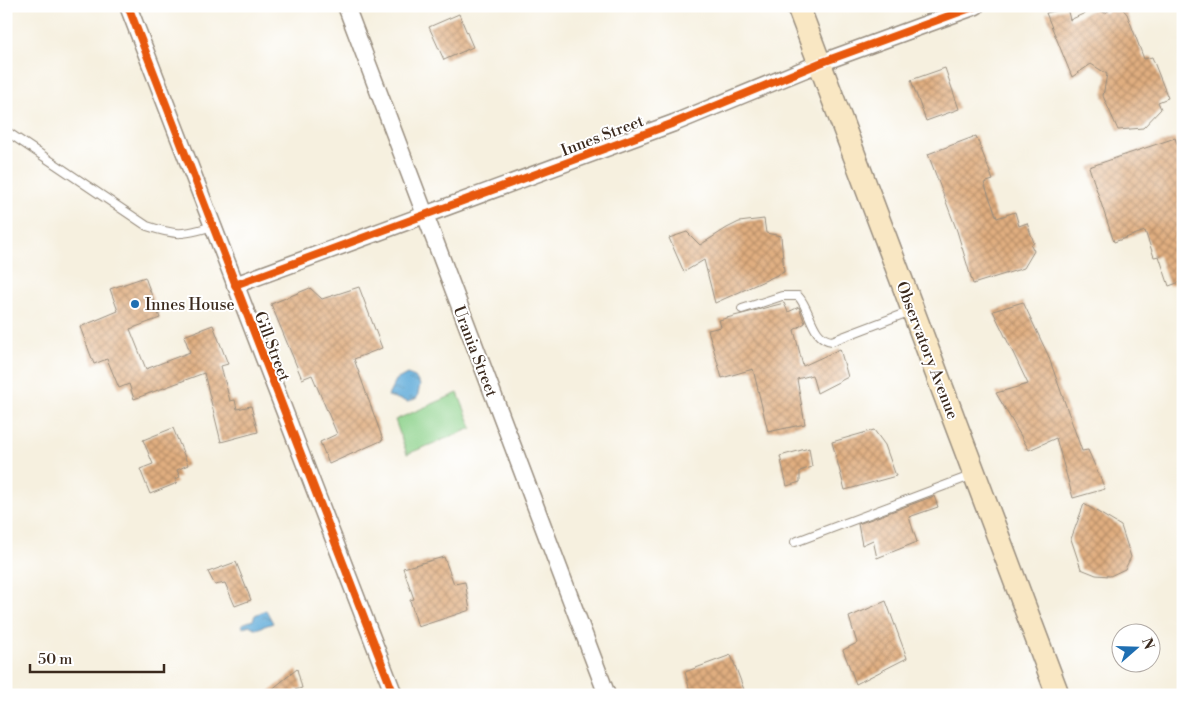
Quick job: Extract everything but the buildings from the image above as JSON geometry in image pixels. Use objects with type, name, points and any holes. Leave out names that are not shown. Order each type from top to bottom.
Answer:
[{"type":"main road","name":"Observatory Avenue","points":[[798,6],[1058,695]]},
{"type":"street","name":"Gill Street","points":[[128,6],[394,695]]},
{"type":"street","name":"Urania Street","points":[[346,6],[607,695]]},
{"type":"street","name":"Innes Street","points":[[235,285],[674,123],[820,63],[976,6]]},
{"type":"lane","points":[[6,131],[147,226],[170,234],[186,234],[213,226]]},
{"type":"lane","points":[[742,309],[782,296],[798,296],[803,301],[819,336],[825,340],[832,340],[913,311]]},
{"type":"lane","points":[[794,542],[975,474]]},
{"type":"green space","points":[[458,393],[472,428],[407,454],[395,420]]},
{"type":"water","points":[[407,374],[415,377],[420,385],[417,398],[408,402],[388,396],[396,380]]},
{"type":"water","points":[[266,610],[273,623],[256,629],[249,625],[243,628],[242,624],[253,620],[255,615]]},
{"type":"cycle path","points":[[128,6],[394,695]]},
{"type":"cycle path","points":[[235,285],[674,123],[820,63],[976,6]]},
{"type":"place","name":"Innes House","points":[[135,304]]}]
